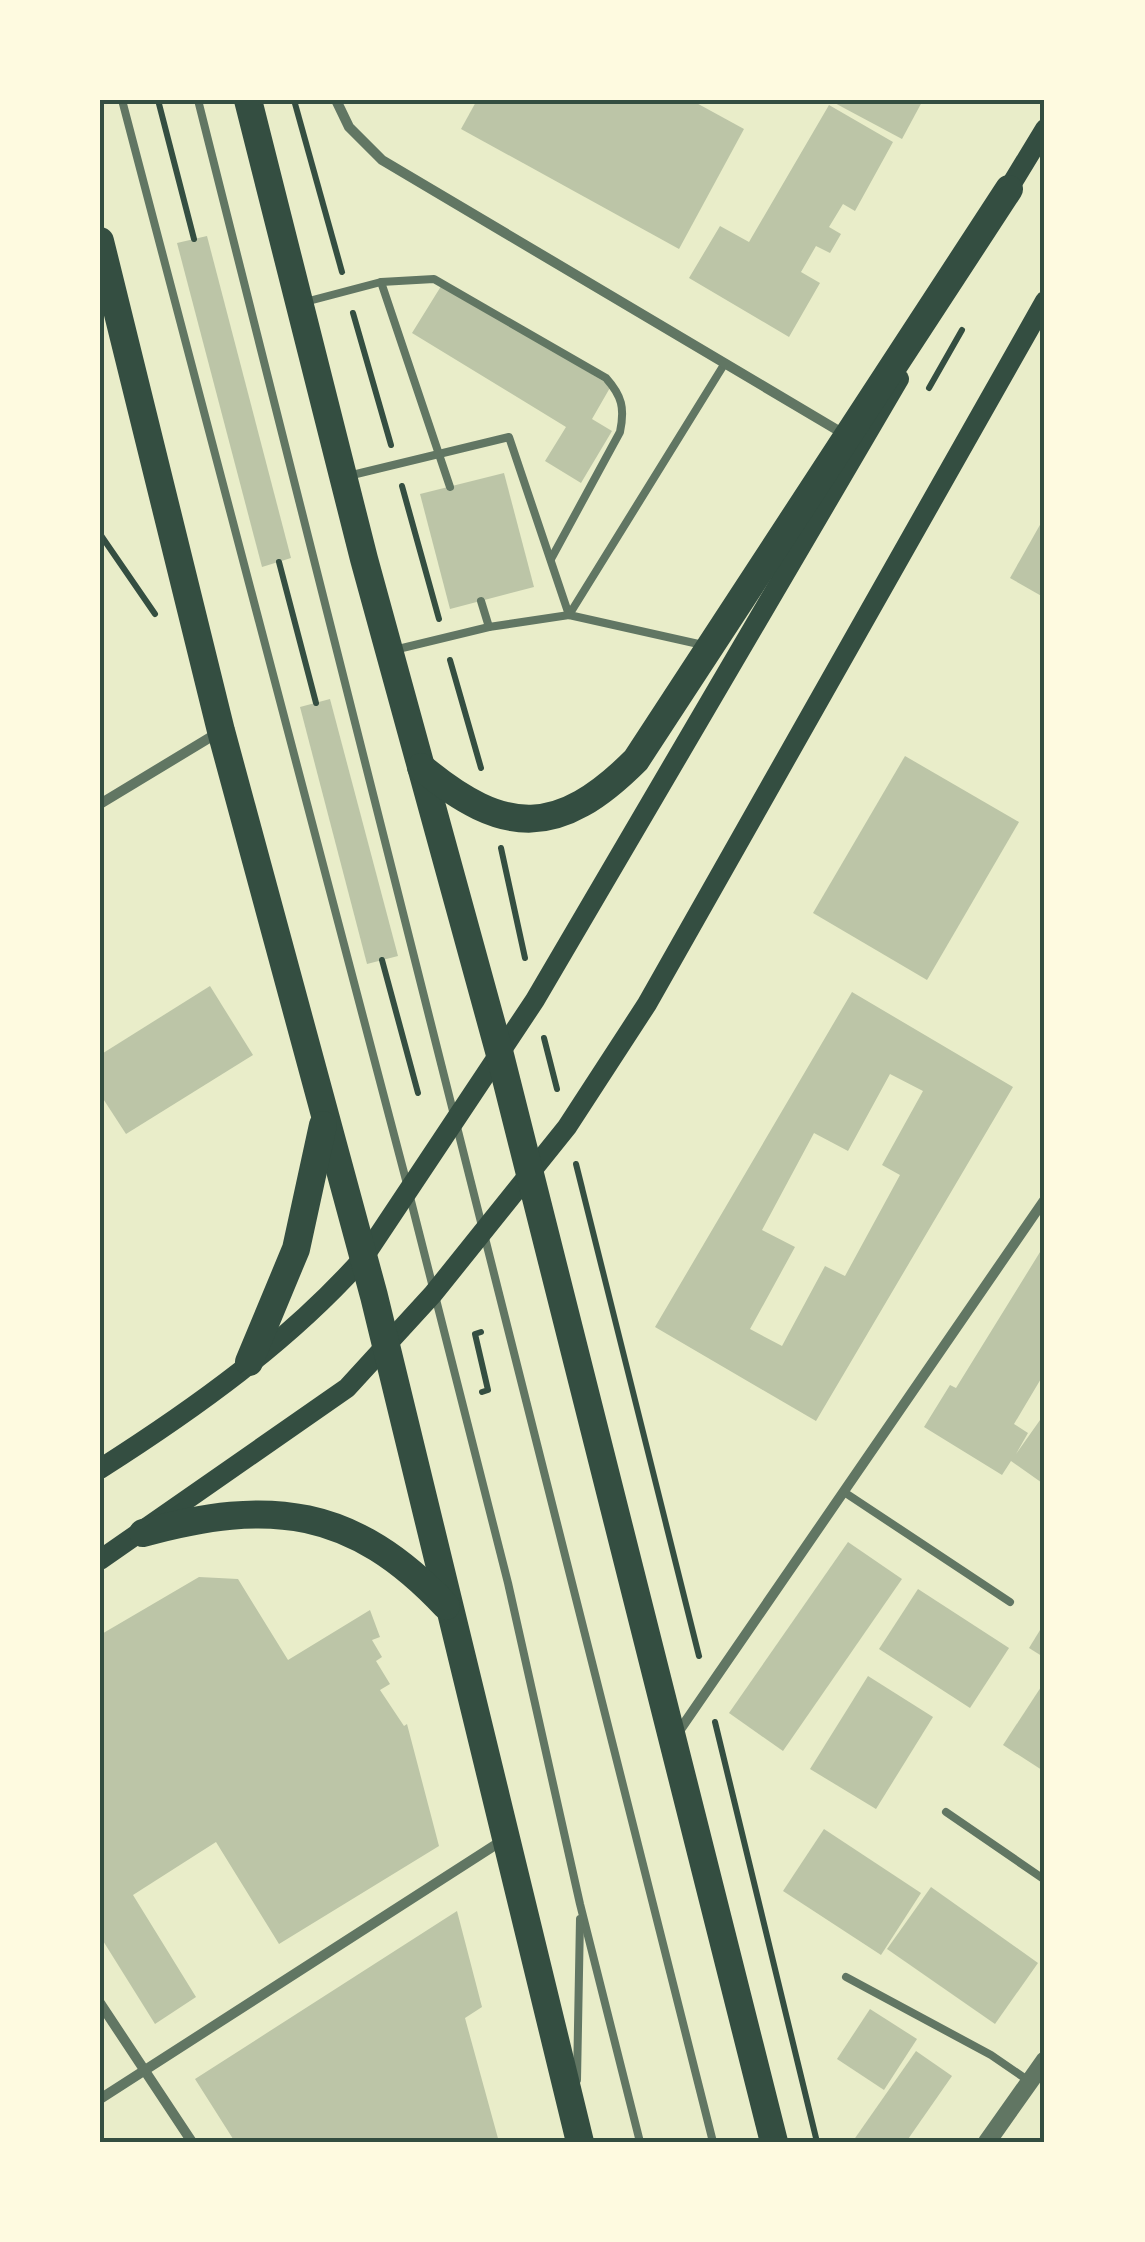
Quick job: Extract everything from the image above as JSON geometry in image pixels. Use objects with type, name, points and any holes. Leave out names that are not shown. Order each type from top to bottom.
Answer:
[{"type":"highway","points":[[248,100],[344,477],[499,1051],[774,2142]]},
{"type":"highway","points":[[421,767],[459,796],[494,814],[538,818],[578,808],[636,760],[844,435],[1009,189]]},
{"type":"highway","points":[[100,242],[222,731],[364,1257],[578,2135]]},
{"type":"highway","points":[[250,1362],[296,1250],[310,1203],[325,1113]]},
{"type":"highway","points":[[143,1532],[236,1512],[285,1514],[328,1524],[377,1548],[447,1608]]},
{"type":"main road","points":[[100,1468],[250,1362],[332,1293],[364,1257],[535,1000],[768,609],[1045,129]]},
{"type":"main road","points":[[100,1560],[308,1419],[386,1349],[567,1127],[647,1004],[1045,301]]},
{"type":"street","points":[[336,104],[382,160],[844,435]]},
{"type":"street","points":[[100,804],[222,731]]},
{"type":"street","points":[[675,1737],[1045,1200]]},
{"type":"street","points":[[100,2098],[504,1840]]},
{"type":"street","points":[[100,2002],[192,2142]]},
{"type":"street","points":[[988,2142],[1045,2060]]},
{"type":"lane","points":[[122,100],[508,1583],[580,1904],[640,2142]]},
{"type":"lane","points":[[198,100],[713,2142]]},
{"type":"lane","points":[[300,303],[381,282],[420,278],[450,284],[606,378],[620,393],[624,412],[620,432],[552,559]]},
{"type":"lane","points":[[381,282],[450,486]]},
{"type":"lane","points":[[570,615],[724,364]]},
{"type":"lane","points":[[344,477],[503,436],[514,441],[570,615]]},
{"type":"lane","points":[[481,602],[489,627]]},
{"type":"lane","points":[[390,651],[489,627],[570,615],[708,646]]},
{"type":"lane","points":[[844,1492],[1010,1602]]},
{"type":"lane","points":[[946,1812],[1045,1880]]},
{"type":"lane","points":[[578,2135],[580,1904]]},
{"type":"lane","points":[[846,1977],[991,2054],[1030,2082]]},
{"type":"path","points":[[158,100],[194,239]]},
{"type":"path","points":[[100,534],[154,614]]},
{"type":"path","points":[[278,562],[316,703]]},
{"type":"path","points":[[382,960],[418,1093]]},
{"type":"path","points":[[411,1102],[428,1077]]},
{"type":"path","points":[[481,1332],[475,1334],[488,1390],[481,1392]]},
{"type":"building","points":[[477,100],[691,100],[744,129],[679,249],[461,129]]},
{"type":"building","points":[[829,100],[923,100],[902,139]]},
{"type":"building","points":[[829,105],[893,142],[855,211],[843,204],[829,227],[841,234],[830,253],[816,246],[801,272],[820,283],[789,337],[689,278],[720,226],[749,242]]},
{"type":"building","points":[[207,236],[291,558],[262,567],[177,243]]},
{"type":"building","points":[[443,283],[611,386],[592,419],[612,431],[581,483],[545,461],[566,427],[412,333]]},
{"type":"building","points":[[504,473],[534,587],[450,609],[420,494]]},
{"type":"building","points":[[1045,516],[1045,598],[1010,578]]},
{"type":"building","points":[[330,699],[398,956],[367,964],[300,707]]},
{"type":"building","points":[[905,756],[1019,822],[927,980],[813,913]]},
{"type":"building","points":[[210,986],[253,1055],[126,1134],[100,1094],[100,1055]]},
{"type":"building","points":[[852,992],[1013,1087],[816,1421],[655,1327]],"holes":[[[890,1074],[923,1091],[882,1165],[900,1175],[845,1276],[825,1266],[782,1346],[750,1329],[795,1247],[762,1230],[814,1133],[848,1151]]]},
{"type":"building","points":[[1045,1244],[1045,1372],[1014,1424],[1028,1433],[1016,1454],[1045,1413],[1045,1485],[1011,1461],[1002,1475],[924,1427],[950,1385],[956,1388]]},
{"type":"building","points":[[848,1542],[902,1579],[783,1751],[729,1713]]},
{"type":"building","points":[[199,1577],[238,1579],[288,1660],[370,1610],[380,1637],[372,1640],[382,1657],[376,1661],[390,1684],[380,1690],[404,1726],[407,1724],[439,1846],[279,1944],[216,1842],[133,1895],[196,1997],[155,2024],[100,1936],[100,1635]]},
{"type":"building","points":[[918,1589],[1009,1648],[970,1708],[879,1649]]},
{"type":"building","points":[[1045,1622],[1045,1658],[1029,1648]]},
{"type":"building","points":[[868,1676],[933,1717],[876,1809],[810,1769]]},
{"type":"building","points":[[1041,1687],[1045,1689],[1045,1772],[1003,1745]]},
{"type":"building","points":[[824,1829],[921,1893],[881,1955],[783,1891]]},
{"type":"building","points":[[931,1887],[1038,1963],[995,2024],[887,1949]]},
{"type":"building","points":[[457,1911],[482,2007],[465,2018],[499,2142],[235,2142],[195,2079]]},
{"type":"building","points":[[870,2009],[917,2039],[884,2090],[837,2059]]},
{"type":"building","points":[[916,2051],[952,2076],[906,2142],[853,2141]]}]
